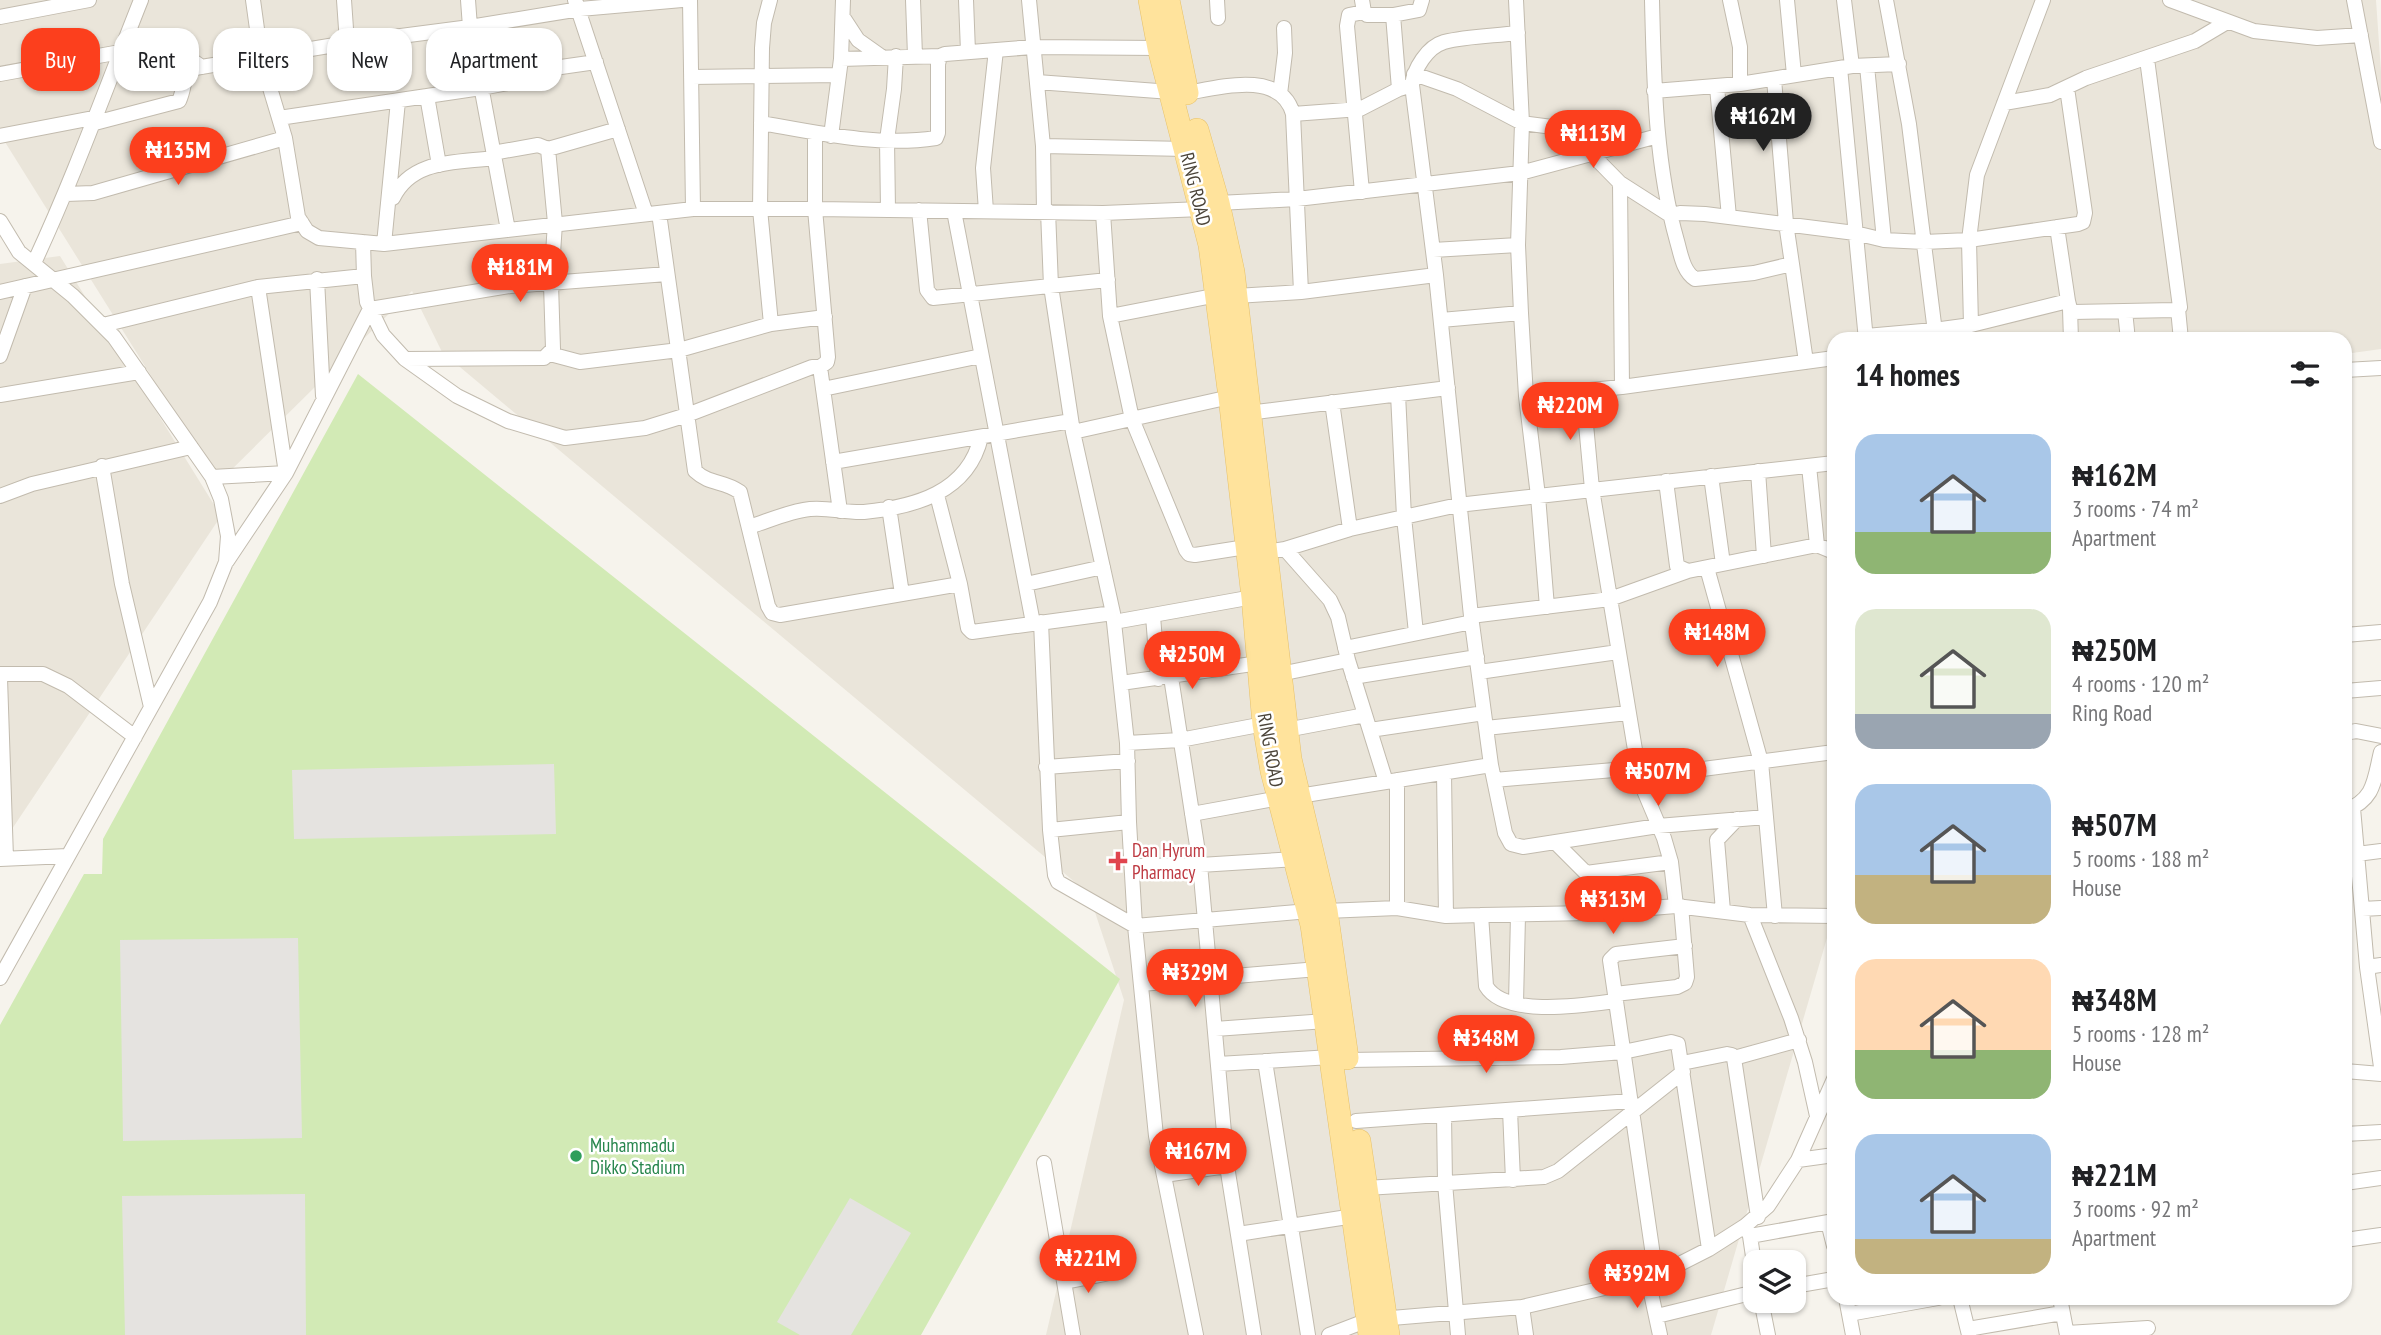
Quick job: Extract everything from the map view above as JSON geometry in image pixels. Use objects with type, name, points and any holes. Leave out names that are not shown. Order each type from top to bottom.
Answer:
[{"type":"main road","name":"RING ROAD","points":[[1150,0],[1159,48],[1179,93],[1210,206],[1248,413],[1280,674],[1272,771],[1289,797],[1317,911],[1339,1058],[1354,1216],[1378,1327]]},
{"type":"main road","name":"RING ROAD","points":[[1168,0],[1186,149],[1210,206]]},
{"type":"main road","name":"RING ROAD","points":[[1227,295],[1230,397],[1266,549],[1253,597],[1259,663],[1275,727]]},
{"type":"main road","name":"RING ROAD","points":[[1289,797],[1296,859],[1317,911],[1318,969],[1326,1021],[1356,1121],[1366,1188],[1378,1327]]},
{"type":"street","points":[[0,17],[50,4],[89,0]]},
{"type":"street","points":[[130,28],[141,0]]},
{"type":"street","points":[[253,0],[257,28]]},
{"type":"street","points":[[344,0],[346,28]]},
{"type":"street","points":[[468,0],[470,27]]},
{"type":"street","points":[[412,35],[470,27],[578,5],[682,0]]},
{"type":"street","points":[[690,0],[693,209]]},
{"type":"street","points":[[771,0],[764,23],[760,209],[771,324]]},
{"type":"street","points":[[831,136],[841,59],[843,0]]},
{"type":"street","points":[[914,0],[915,56]]},
{"type":"street","points":[[966,0],[968,52]]},
{"type":"street","points":[[1029,0],[1043,146],[1051,286],[1072,427],[1113,617],[1121,683],[1127,743],[1135,926],[1156,1136],[1196,1335]]},
{"type":"street","points":[[1217,0],[1217,18]]},
{"type":"street","points":[[1362,192],[1347,26],[1349,15],[1363,6],[1367,15],[1393,15],[1419,10],[1422,0]]},
{"type":"street","points":[[1516,0],[1522,123],[1518,245],[1521,313],[1526,396],[1547,607]]},
{"type":"street","points":[[1651,0],[1658,136],[1670,215],[1689,275],[1695,279],[1754,273],[1792,264]]},
{"type":"street","points":[[1730,0],[1740,47],[1740,84]]},
{"type":"street","points":[[1787,0],[1794,75]]},
{"type":"street","points":[[1844,0],[1853,67],[1855,233],[1865,332]]},
{"type":"street","points":[[1886,0],[1899,64],[1935,332]]},
{"type":"street","points":[[1971,324],[1969,240],[1977,175],[2043,0]]},
{"type":"street","points":[[2170,0],[2254,31],[2317,38],[2361,35]]},
{"type":"street","points":[[2354,0],[2381,142]]},
{"type":"street","points":[[578,5],[618,128],[652,213],[667,274],[695,471],[703,478],[729,484],[740,492],[772,613],[780,615],[960,584]]},
{"type":"street","points":[[843,15],[858,40],[889,57]]},
{"type":"street","points":[[1393,15],[1408,83],[1433,250],[1472,619],[1493,772],[1505,833],[1511,844],[1523,847],[1658,826],[1766,817]]},
{"type":"street","points":[[2004,103],[2032,100],[2086,78],[2147,59],[2195,41],[2227,22]]},
{"type":"street","points":[[1280,94],[1285,53],[1284,28]]},
{"type":"street","points":[[1293,114],[1366,107],[1408,83],[1421,62],[1442,43],[1518,33]]},
{"type":"street","points":[[841,59],[940,56],[1034,47],[1159,48]]},
{"type":"street","points":[[986,211],[983,169],[996,50]]},
{"type":"street","points":[[0,75],[114,53]]},
{"type":"street","points":[[761,123],[831,136],[887,140],[936,138],[940,56]]},
{"type":"street","points":[[888,210],[887,140],[894,89],[889,57]]},
{"type":"street","points":[[2147,59],[2180,332]]},
{"type":"street","points":[[562,67],[596,62]]},
{"type":"street","points":[[1654,91],[1717,87],[1853,67],[1899,64]]},
{"type":"street","points":[[0,136],[92,121],[178,100],[185,89],[185,75],[189,69],[213,65]]},
{"type":"street","points":[[34,263],[66,194],[114,67]]},
{"type":"street","points":[[1853,67],[1873,116],[1884,240]]},
{"type":"street","points":[[691,77],[839,75]]},
{"type":"street","points":[[1774,79],[1786,223],[1806,362]]},
{"type":"street","points":[[1037,82],[1179,93],[1221,87],[1261,86],[1280,94],[1290,102],[1293,114],[1301,292]]},
{"type":"street","points":[[1408,83],[1457,89],[1522,123],[1567,129],[1620,183],[1670,215],[1680,213],[1786,223],[1884,240],[1924,242],[1969,240],[2083,222],[2085,213],[2067,88]]},
{"type":"street","points":[[1717,87],[1729,217]]},
{"type":"street","points":[[271,91],[285,138],[298,217],[307,231],[319,238],[384,244],[693,209],[1103,213],[1297,199],[1520,173],[1658,136]]},
{"type":"street","points":[[279,118],[461,91]]},
{"type":"street","points":[[482,91],[508,230]]},
{"type":"street","points":[[427,96],[439,165]]},
{"type":"street","points":[[384,244],[398,100]]},
{"type":"street","points":[[389,206],[399,185],[415,172],[538,145],[548,149],[618,128]]},
{"type":"street","points":[[816,133],[815,209],[828,359],[820,367]]},
{"type":"street","points":[[66,194],[93,193],[285,138]]},
{"type":"street","points":[[1043,146],[1186,149]]},
{"type":"street","points":[[405,359],[544,358],[550,354],[553,349],[551,284],[555,223],[548,149]]},
{"type":"street","points":[[1620,183],[1622,387]]},
{"type":"street","points":[[919,210],[928,290],[933,298],[1108,280]]},
{"type":"street","points":[[954,211],[981,356],[989,436],[1037,623],[1050,830],[1058,883],[1135,926],[1205,918],[1397,908],[1446,916],[1589,913],[1679,906],[1750,915],[1827,916]]},
{"type":"street","points":[[1103,213],[1110,316],[1132,419],[1189,554],[1266,549],[1458,505],[1827,464]]},
{"type":"street","points":[[0,221],[19,252],[103,324],[212,477],[221,499],[228,536],[226,562]]},
{"type":"street","points":[[0,292],[302,223]]},
{"type":"street","points":[[2057,227],[2071,332]]},
{"type":"street","points":[[363,242],[367,302],[383,335],[405,359],[457,396],[508,421],[565,438],[645,428],[687,415],[812,366],[820,367]]},
{"type":"street","points":[[1433,250],[1518,245]]},
{"type":"street","points":[[370,309],[510,286],[667,274]]},
{"type":"street","points":[[1110,316],[1227,295],[1301,292],[1436,275]]},
{"type":"street","points":[[103,324],[258,287],[364,276]]},
{"type":"street","points":[[317,279],[323,399]]},
{"type":"street","points":[[0,356],[25,286]]},
{"type":"street","points":[[258,287],[286,473]]},
{"type":"street","points":[[1945,332],[1971,324],[2069,305],[2078,312],[2178,309]]},
{"type":"street","points":[[0,978],[210,602],[226,562],[286,473],[370,309]]},
{"type":"street","points":[[2125,311],[2127,332]]},
{"type":"street","points":[[1441,320],[1521,313]]},
{"type":"street","points":[[550,354],[580,362],[679,350],[771,324],[825,317]]},
{"type":"street","points":[[823,389],[981,356]]},
{"type":"street","points":[[1526,396],[1583,392],[1827,359]]},
{"type":"street","points":[[820,367],[840,511]]},
{"type":"street","points":[[2352,370],[2381,368]]},
{"type":"street","points":[[0,395],[139,372]]},
{"type":"street","points":[[1248,413],[1448,388]]},
{"type":"street","points":[[1480,915],[1486,985],[1490,992],[1516,1003],[1532,1006],[1576,1006],[1685,983],[1685,946],[1671,862],[1639,773],[1628,713],[1592,489],[1583,392]]},
{"type":"street","points":[[1398,394],[1404,517],[1416,633]]},
{"type":"street","points":[[833,462],[989,436],[1132,419],[1230,397]]},
{"type":"street","points":[[1332,402],[1350,529]]},
{"type":"street","points":[[749,527],[807,510],[824,508],[863,512],[937,495],[968,468],[989,436]]},
{"type":"street","points":[[0,496],[32,484],[102,466],[191,447]]},
{"type":"street","points":[[102,466],[122,584],[152,706]]},
{"type":"street","points":[[1809,466],[1817,545]]},
{"type":"street","points":[[1758,471],[1764,556]]},
{"type":"street","points":[[212,477],[286,473]]},
{"type":"street","points":[[1711,476],[1723,564]]},
{"type":"street","points":[[1666,481],[1677,566],[1688,571]]},
{"type":"street","points":[[937,495],[960,584],[968,628],[972,632],[1037,623],[1153,616],[1253,597]]},
{"type":"street","points":[[889,507],[902,594]]},
{"type":"street","points":[[1280,674],[1472,619],[1610,599],[1688,571],[1817,545],[1827,549]]},
{"type":"street","points":[[1266,549],[1330,600],[1338,617],[1346,654],[1365,715],[1391,781],[1397,908]]},
{"type":"street","points":[[1026,584],[1103,567]]},
{"type":"street","points":[[1707,568],[1761,762],[1775,916]]},
{"type":"street","points":[[1153,616],[1164,678],[1180,740],[1200,865],[1227,1167],[1254,1335]]},
{"type":"street","points":[[2352,634],[2381,632]]},
{"type":"street","points":[[1479,672],[1618,652]]},
{"type":"street","points":[[1353,677],[1477,657]]},
{"type":"street","points":[[1121,683],[1259,663]]},
{"type":"street","points":[[68,856],[3,858],[0,676],[43,674],[68,686],[135,737]]},
{"type":"street","points":[[2352,690],[2381,688]]},
{"type":"street","points":[[1370,730],[1485,720],[1628,713]]},
{"type":"street","points":[[1127,743],[1180,740],[1365,715]]},
{"type":"street","points":[[2352,732],[2381,736]]},
{"type":"street","points":[[2352,809],[2374,798],[2373,788],[2381,752]]},
{"type":"street","points":[[1192,814],[1444,773],[1639,773],[1827,753]]},
{"type":"street","points":[[1046,767],[1128,761]]},
{"type":"street","points":[[1444,773],[1446,916]]},
{"type":"street","points":[[1723,911],[1717,841],[1737,819]]},
{"type":"street","points":[[1050,830],[1129,822]]},
{"type":"street","points":[[1689,823],[1717,841]]},
{"type":"street","points":[[2352,826],[2362,909],[2374,966],[2381,1067]]},
{"type":"street","points":[[1555,842],[1586,873],[1671,862]]},
{"type":"street","points":[[2357,854],[2381,851]]},
{"type":"street","points":[[1132,866],[1296,859]]},
{"type":"street","points":[[2362,909],[2381,908]]},
{"type":"street","points":[[1516,1003],[1518,915]]},
{"type":"street","points":[[1750,915],[1798,1040],[1817,1116]]},
{"type":"street","points":[[0,948],[18,946]]},
{"type":"street","points":[[1660,1335],[1610,960],[1613,956],[1685,946]]},
{"type":"street","points":[[1141,984],[1318,969]]},
{"type":"street","points":[[1215,1029],[1326,1021]]},
{"type":"street","points":[[1734,1058],[1798,1040]]},
{"type":"street","points":[[1218,1064],[1339,1058],[1560,1057],[1623,1052],[1671,1042],[1678,1044],[1709,1249]]},
{"type":"street","points":[[1366,1188],[1544,1177],[1558,1171],[1631,1107],[1682,1068],[1727,1054],[1734,1058],[1758,1217]]},
{"type":"street","points":[[1265,1061],[1308,1335]]},
{"type":"street","points":[[2352,1072],[2381,1074]]},
{"type":"street","points":[[1751,1250],[1747,1231],[1769,1206],[1798,1160],[1827,1094]]},
{"type":"street","points":[[1356,1121],[1510,1110],[1631,1107]]},
{"type":"street","points":[[1510,1110],[1513,1180]]},
{"type":"street","points":[[1444,1115],[1445,1183],[1458,1335]]},
{"type":"street","points":[[2352,1134],[2381,1132]]},
{"type":"street","points":[[1798,1160],[1827,1155]]},
{"type":"street","points":[[1044,1163],[1073,1335]]},
{"type":"street","points":[[1164,1175],[1227,1167]]},
{"type":"street","points":[[2352,1182],[2381,1178]]},
{"type":"street","points":[[1238,1234],[1354,1216]]},
{"type":"street","points":[[1330,1335],[1455,1312],[1522,1307],[1652,1278],[1747,1231],[1827,1221]]},
{"type":"street","points":[[2352,1239],[2381,1234]]},
{"type":"street","points":[[1065,1282],[1105,1274]]},
{"type":"street","points":[[1806,1284],[1827,1280]]},
{"type":"street","points":[[1657,1316],[1743,1295]]},
{"type":"street","points":[[1847,1305],[1853,1335]]},
{"type":"street","points":[[1849,1314],[1899,1305]]},
{"type":"street","points":[[1962,1305],[1968,1332],[2061,1306],[2067,1334],[2148,1328]]},
{"type":"street","points":[[1522,1307],[1526,1335]]},
{"type":"street","points":[[1764,1313],[1768,1335]]},
{"type":"shaded area","points":[[0,0],[2376,0],[2381,72],[2381,349],[2352,353],[2352,332],[1827,332],[1827,938],[1711,1335],[1046,1335],[1124,1000],[1089,894],[442,352],[412,291],[218,483],[0,134]]},
{"type":"shaded area","points":[[60,256],[221,516],[0,847],[0,264]]},
{"type":"shaded area","points":[[554,764],[556,834],[294,839],[292,770]]},
{"type":"shaded area","points":[[298,938],[302,1138],[123,1141],[120,940]]},
{"type":"shaded area","points":[[305,1194],[306,1335],[125,1335],[122,1196]]},
{"type":"shaded area","points":[[850,1198],[911,1233],[851,1335],[800,1335],[777,1322]]},
{"type":"green space","points":[[358,374],[1120,979],[921,1335],[0,1335],[0,1025],[84,874],[102,874],[103,839]]},
{"type":"place","name":"Dan Hyrum Pharmacy","points":[[1118,861]]},
{"type":"place","name":"Muhammadu Dikko Stadium","points":[[576,1156]]}]
